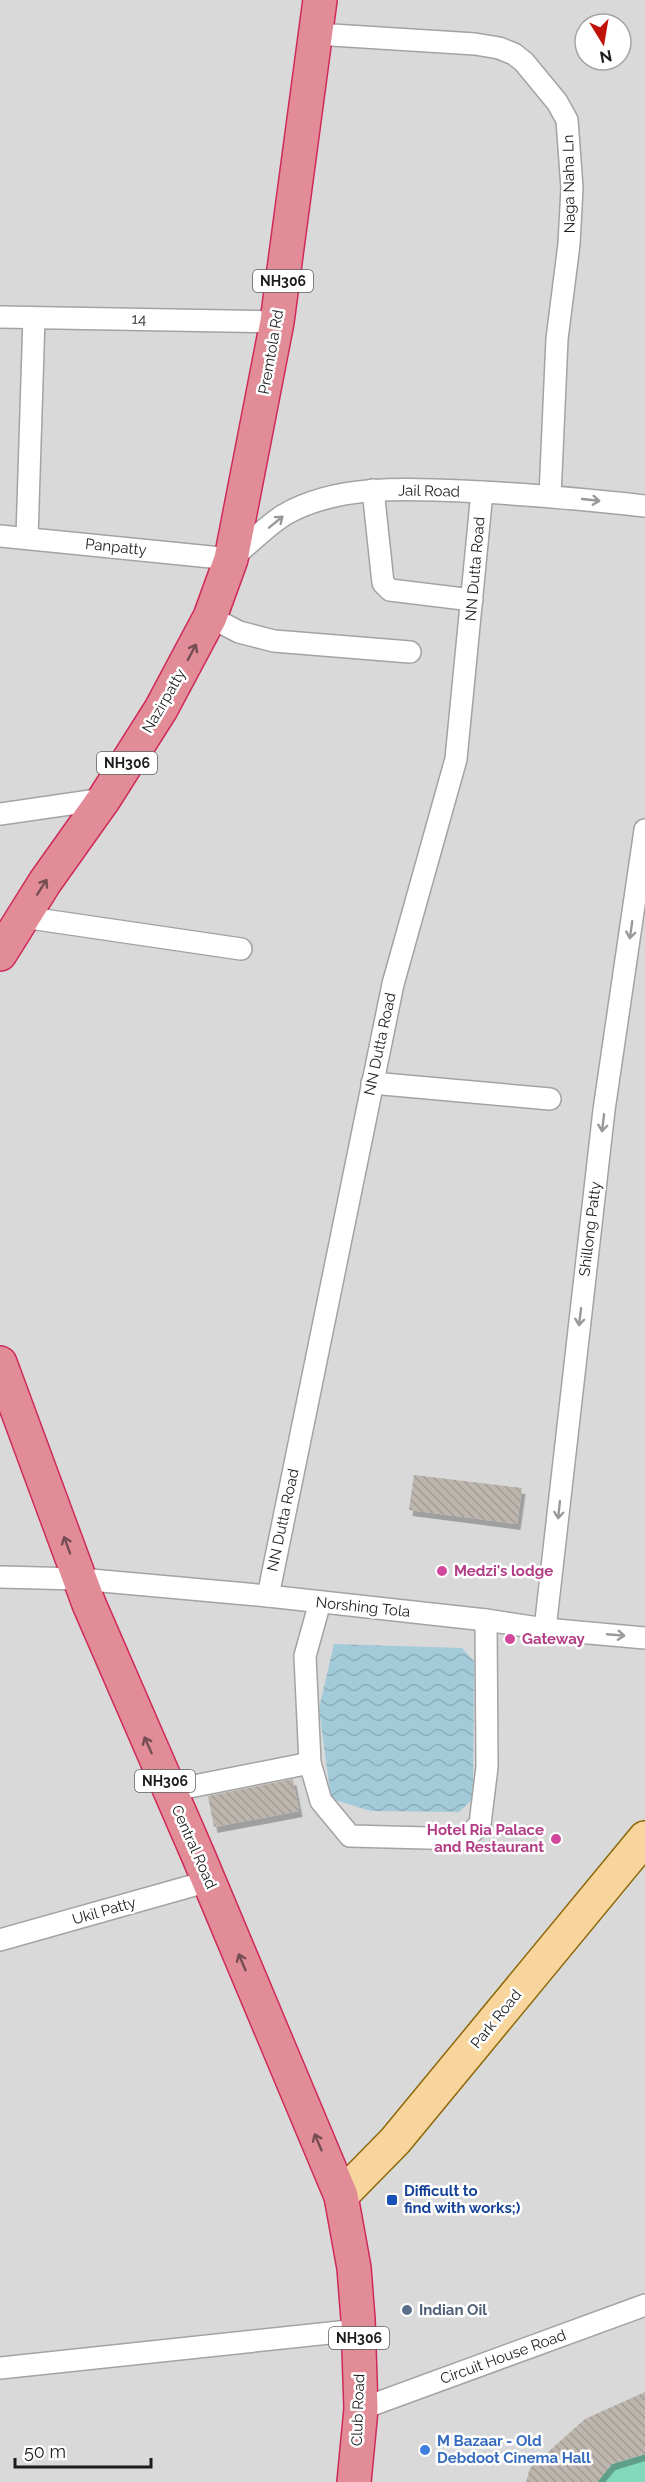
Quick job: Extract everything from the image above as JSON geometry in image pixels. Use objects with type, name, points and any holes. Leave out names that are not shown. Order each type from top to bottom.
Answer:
[{"type":"highway","name":"Premtola Rd","points":[[231,559],[277,322],[320,0]]},
{"type":"highway","name":"Nazirpatty","points":[[0,954],[161,709],[210,617],[231,559]]},
{"type":"highway","name":"Central Road","points":[[0,1363],[37,1467],[123,1688],[208,1881],[341,2196]]},
{"type":"highway","name":"Club Road","points":[[341,2196],[354,2268],[358,2330],[361,2409],[354,2482]]},
{"type":"main road","name":"Park Road","points":[[341,2196],[395,2141],[645,1838]]},
{"type":"street","name":"Naga Naha Ln","points":[[316,34],[475,44],[499,48],[514,54],[524,62],[564,113],[568,130],[572,188],[569,244],[557,339],[550,496]]},
{"type":"street","name":"14","points":[[0,317],[277,322]]},
{"type":"street","points":[[27,537],[34,318]]},
{"type":"street","name":"Jail Road","points":[[231,559],[284,515],[329,497],[373,490],[426,489],[550,496],[645,506]]},
{"type":"street","points":[[373,490],[383,583],[390,590],[472,600]]},
{"type":"street","name":"NN Dutta Road","points":[[268,1596],[393,984],[456,759],[482,492]]},
{"type":"street","name":"Panpatty","points":[[0,536],[231,559]]},
{"type":"street","points":[[210,617],[239,632],[274,641],[410,652]]},
{"type":"street","points":[[0,814],[104,799]]},
{"type":"street","name":"Shillong Patty","points":[[545,1629],[604,1110],[645,830]]},
{"type":"street","points":[[23,917],[241,949]]},
{"type":"street","points":[[372,1083],[550,1099]]},
{"type":"street","name":"Norshing Tola","points":[[0,1577],[80,1579],[268,1596],[486,1620],[545,1629],[645,1638]]},
{"type":"street","points":[[320,1602],[304,1656],[310,1763],[321,1801],[350,1836],[465,1839],[480,1824],[487,1767],[486,1620]]},
{"type":"street","points":[[169,1791],[310,1763]]},
{"type":"street","name":"Ukil Patty","points":[[0,1940],[208,1881]]},
{"type":"street","name":"Circuit House Road","points":[[361,2409],[645,2305]]},
{"type":"street","points":[[0,2368],[358,2330]]},
{"type":"shaded area","points":[[0,0],[645,0],[645,2482],[0,2482]]},
{"type":"green space","points":[[645,2454],[645,2482],[597,2482],[612,2464]]},
{"type":"water","points":[[334,1644],[462,1648],[474,1661],[473,1799],[459,1812],[371,1811],[331,1799],[319,1708]]},
{"type":"building","points":[[414,1475],[522,1488],[517,1524],[409,1510]]},
{"type":"building","points":[[293,1779],[299,1811],[214,1827],[208,1796]]},
{"type":"building","points":[[645,2392],[645,2454],[612,2464],[597,2482],[526,2482],[530,2468],[585,2419]]},
{"type":"place","name":"Medzi's lodge","points":[[442,1571]]},
{"type":"place","name":"Gateway","points":[[510,1639]]},
{"type":"place","name":"Hotel Ria Palace and Restaurant","points":[[556,1839]]},
{"type":"place","name":"Difficult to find with works;)","points":[[392,2200]]},
{"type":"place","name":"Indian Oil","points":[[407,2310]]},
{"type":"place","name":"M Bazaar - Old Debdoot Cinema Hall","points":[[425,2450]]}]
